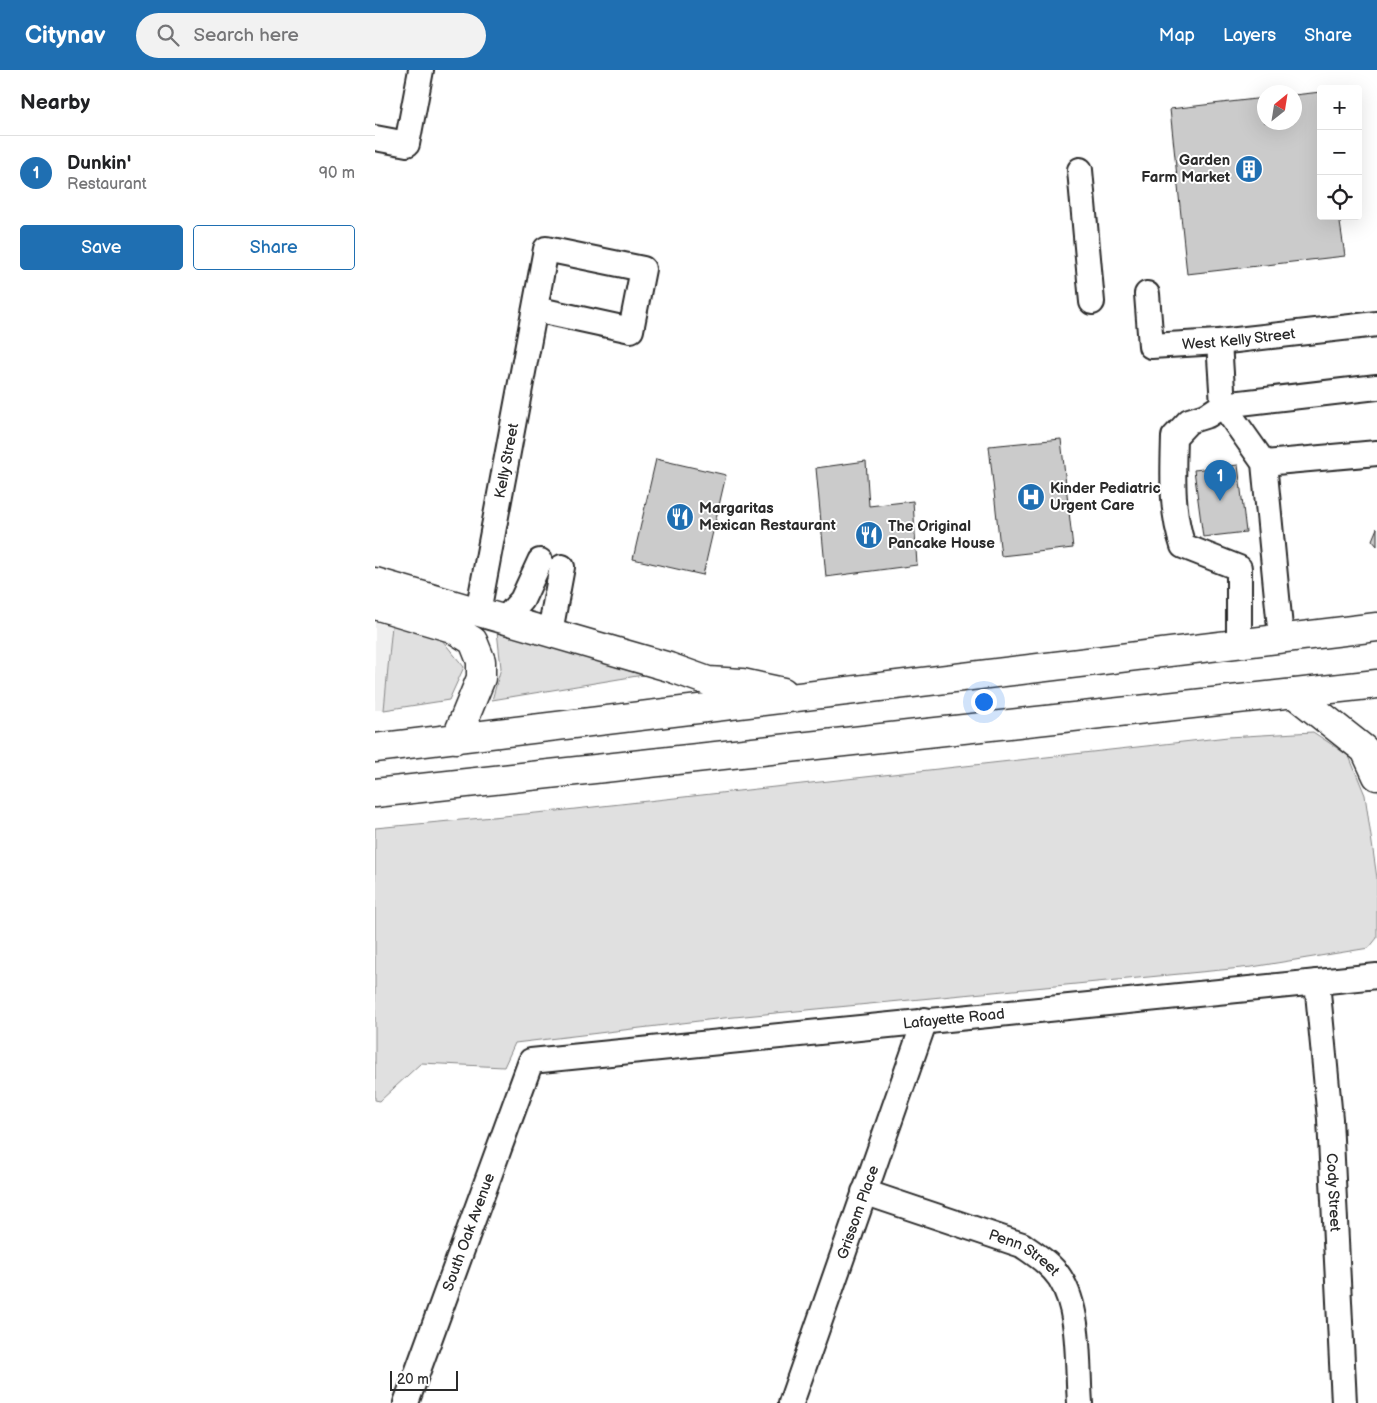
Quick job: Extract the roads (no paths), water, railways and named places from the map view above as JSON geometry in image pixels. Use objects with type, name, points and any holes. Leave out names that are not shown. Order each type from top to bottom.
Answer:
[{"type":"highway","points":[[375,582],[708,680],[742,684],[804,697]]},
{"type":"highway","points":[[375,605],[452,628],[473,642],[481,661],[481,678],[456,739]]},
{"type":"highway","points":[[375,748],[1377,627]]},
{"type":"highway","points":[[375,793],[1377,684]]},
{"type":"highway","points":[[1293,693],[1365,750],[1377,776]]},
{"type":"street","points":[[375,138],[407,144],[421,70]]},
{"type":"street","points":[[1080,170],[1092,302]]},
{"type":"street","name":"Kelly Street","points":[[478,612],[546,249],[643,269],[631,330],[535,309]]},
{"type":"street","name":"West Kelly Street","points":[[1147,294],[1151,346],[1219,342],[1377,324]]},
{"type":"street","points":[[1219,342],[1223,405],[1264,463],[1281,638]]},
{"type":"street","points":[[1239,644],[1239,568],[1183,546],[1179,533],[1172,480],[1174,437],[1189,421],[1208,415],[1223,405],[1377,387]]},
{"type":"street","points":[[1264,463],[1377,453]]},
{"type":"street","points":[[505,619],[551,564],[550,632]]},
{"type":"street","name":"Lafayette Road","points":[[531,1061],[1377,976]]},
{"type":"street","name":"Cody Street","points":[[1317,982],[1330,1119],[1344,1403]]},
{"type":"street","name":"Grissom Place","points":[[791,1403],[925,1020]]},
{"type":"street","name":"South Oak Avenue","points":[[406,1403],[531,1061]]},
{"type":"street","name":"Penn Street","points":[[864,1192],[1022,1245],[1043,1259],[1060,1278],[1071,1301],[1080,1403]]},
{"type":"place","name":"Garden Farm Market","points":[[1249,169]]},
{"type":"place","name":"Kinder Pediatric Urgent Care","points":[[1031,497]]},
{"type":"place","name":"Dunkin'","points":[[1220,501]]},
{"type":"place","name":"Margaritas Mexican Restaurant","points":[[680,517]]},
{"type":"place","name":"The Original Pancake House","points":[[869,535]]}]
